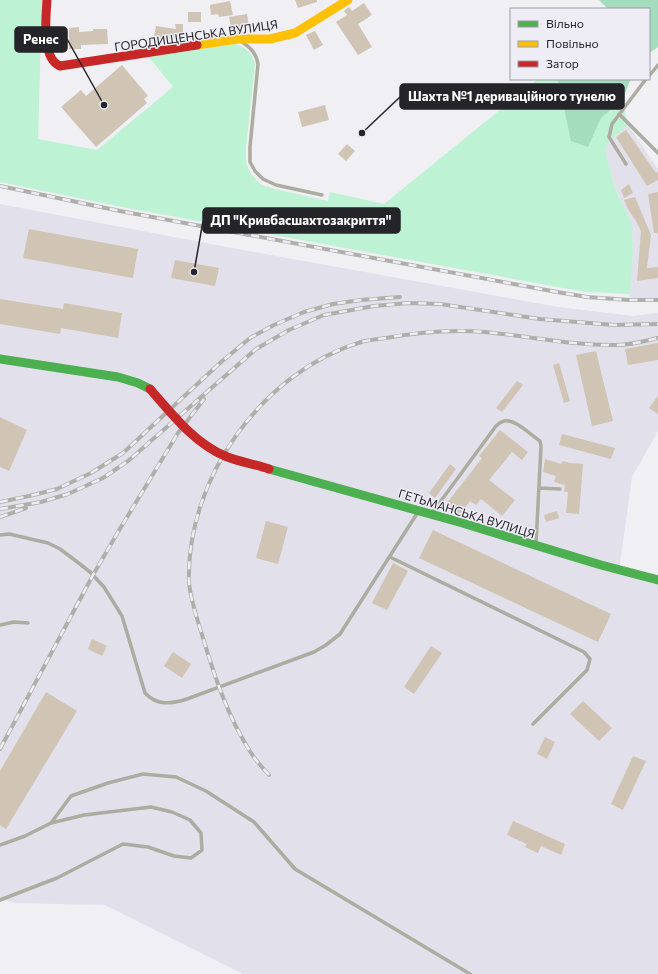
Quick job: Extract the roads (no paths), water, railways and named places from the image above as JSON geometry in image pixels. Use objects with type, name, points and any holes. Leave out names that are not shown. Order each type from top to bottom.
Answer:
[{"type":"street","name":"ГОРОДИЩЕНСЬКА ВУЛИЦЯ","points":[[47,0],[47,45],[50,56],[56,64],[62,66],[238,39],[270,39],[295,33],[348,0]]},
{"type":"street","name":"ГЕТЬМАНСЬКА ВУЛИЦЯ","points":[[0,359],[118,377],[138,383],[150,389],[189,432],[207,446],[225,456],[315,483],[431,514],[619,571],[658,580]]},
{"type":"lane","points":[[238,39],[251,48],[257,55],[258,64],[250,147],[250,162],[254,171],[263,179],[276,185],[322,195]]},
{"type":"lane","points":[[650,75],[658,65]]},
{"type":"lane","points":[[626,164],[609,137],[612,124],[645,80]]},
{"type":"lane","points":[[619,114],[658,153]]},
{"type":"lane","points":[[431,514],[496,426],[504,420],[513,422],[540,441],[541,446],[536,547]]},
{"type":"lane","points":[[539,488],[560,490]]},
{"type":"lane","points":[[0,535],[9,534],[48,543],[60,549],[90,572],[104,586],[122,616],[145,693],[151,699],[158,702],[167,703],[176,702],[194,696],[314,652],[326,646],[340,634],[419,511]]},
{"type":"lane","points":[[390,557],[584,652],[590,660],[587,670],[533,724]]},
{"type":"lane","points":[[0,625],[14,622],[28,623]]},
{"type":"lane","points":[[51,823],[71,796],[78,793],[143,774],[176,777],[206,791],[254,822],[295,869],[470,974]]},
{"type":"lane","points":[[0,845],[25,836],[51,823],[84,815],[151,807],[172,812],[190,820],[201,833],[202,850],[191,858],[174,856],[148,847],[123,844],[57,878],[0,900]]},
{"type":"railway","points":[[0,186],[120,211],[557,292],[587,297],[629,300],[658,300]]},
{"type":"railway","points":[[0,502],[57,489],[91,473],[123,453],[220,363],[250,338],[274,325],[304,312],[333,304],[400,297]]},
{"type":"railway","points":[[0,509],[41,502],[68,494],[103,478],[128,461],[256,349],[289,330],[324,315],[374,306],[408,303],[440,304],[540,319],[614,325],[658,324]]},
{"type":"railway","points":[[269,775],[253,756],[235,725],[223,697],[212,668],[191,595],[189,582],[191,543],[201,505],[216,469],[237,435],[262,404],[292,378],[325,357],[361,342],[370,340],[447,331],[485,332],[600,345],[638,343],[658,338]]},
{"type":"railway","points":[[0,749],[93,575],[118,532],[178,433],[204,399]]},
{"type":"railway","points":[[0,517],[26,508]]},
{"type":"place","name":"Ренес","points":[[104,105]]},
{"type":"place","name":"Шахта №1 дериваційного тунелю","points":[[362,133]]},
{"type":"place","name":"ДП \"Кривбасшахтозакриття\"","points":[[194,272]]}]
